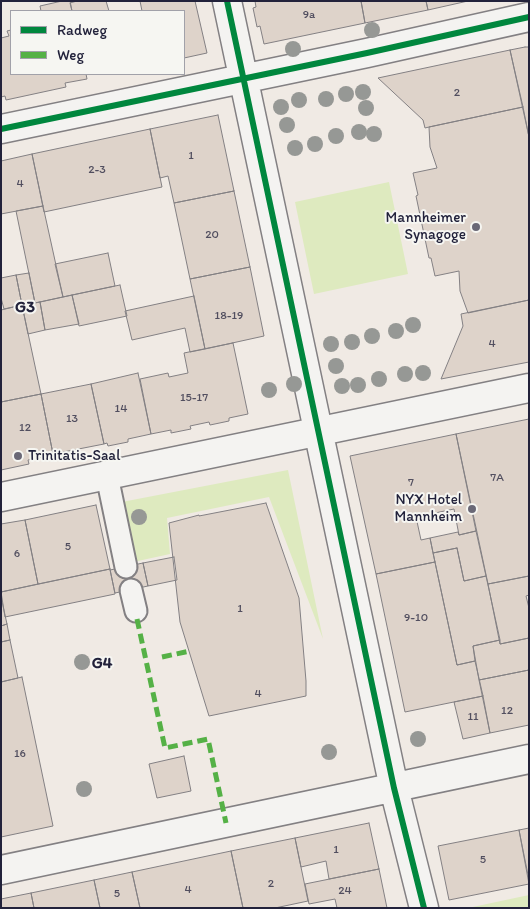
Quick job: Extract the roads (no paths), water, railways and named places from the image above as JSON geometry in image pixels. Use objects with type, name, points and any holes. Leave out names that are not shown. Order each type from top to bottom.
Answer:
[{"type":"street","points":[[226,1],[394,788],[424,908]]},
{"type":"street","points":[[1,129],[376,51],[529,17]]},
{"type":"street","points":[[1,497],[529,388]]},
{"type":"street","points":[[1,870],[529,759]]},
{"type":"lane","points":[[107,476],[126,567]]},
{"type":"lane","points":[[131,590],[136,611]]},
{"type":"place","name":"Mannheimer Synagoge","points":[[476,227]]},
{"type":"place","name":"Trinitatis-Saal","points":[[18,456]]},
{"type":"place","name":"NYX Hotel Mannheim","points":[[472,509]]},
{"type":"district","name":"G3","points":[[25,308]]},
{"type":"district","name":"G4","points":[[102,664]]}]
